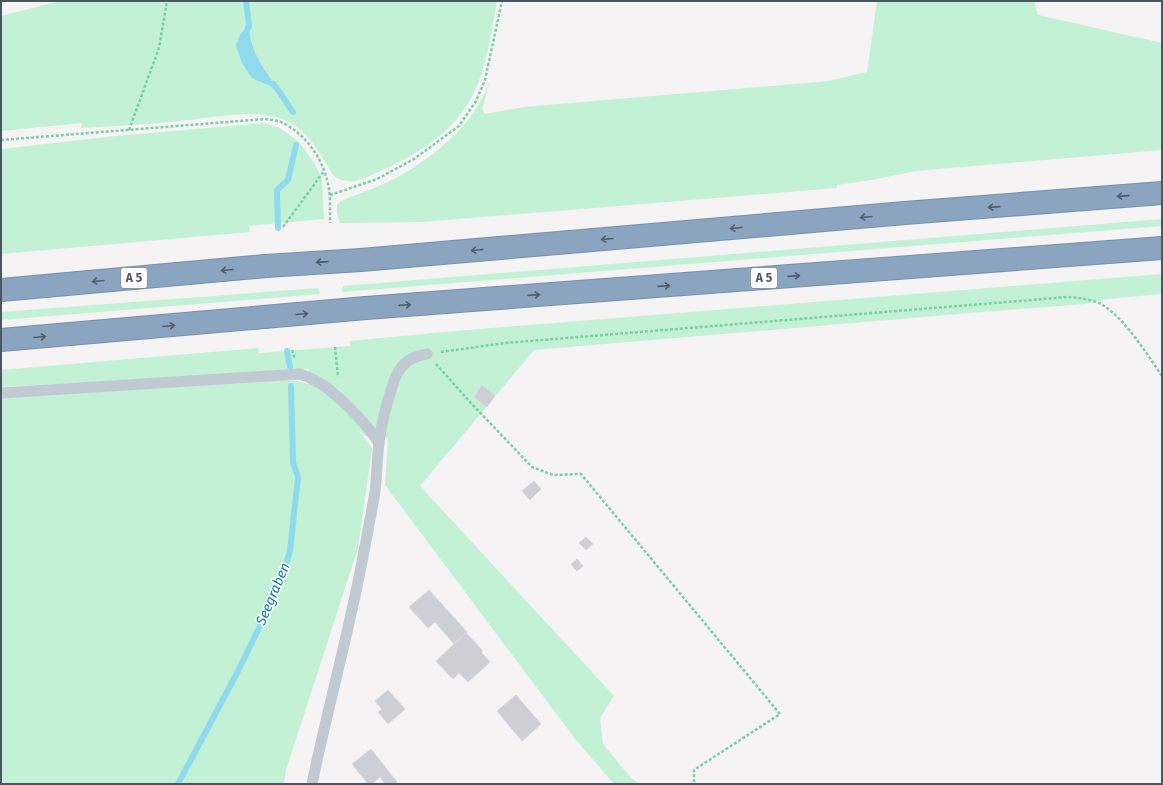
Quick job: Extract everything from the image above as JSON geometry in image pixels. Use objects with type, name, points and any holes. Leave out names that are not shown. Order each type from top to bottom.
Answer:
[{"type":"highway","name":"A 5","points":[[1,290],[266,266],[361,260],[1162,193]]},
{"type":"highway","name":"A 5","points":[[1,340],[366,308],[1162,248]]},
{"type":"lane","points":[[312,784],[356,596],[375,491],[379,443],[386,410],[396,376],[400,368],[408,361],[419,355],[427,354]]},
{"type":"lane","points":[[1,393],[300,374],[314,380],[328,389],[371,431],[379,443]]},
{"type":"path","points":[[129,130],[159,48],[167,1]]},
{"type":"path","points":[[330,196],[376,179],[414,159],[459,126],[476,102],[485,80],[502,1]]},
{"type":"path","points":[[1,140],[265,119],[281,122],[296,131],[309,144],[320,160],[328,180],[330,196],[330,223]]},
{"type":"path","points":[[284,227],[324,170]]},
{"type":"path","points":[[427,354],[505,343],[1068,297],[1082,298],[1100,304],[1119,319],[1139,343],[1162,376]]},
{"type":"path","points":[[335,347],[340,400]]},
{"type":"path","points":[[427,354],[469,401],[532,467],[553,475],[581,474],[780,714],[694,770],[694,784]]},
{"type":"green space","points":[[60,1],[497,1],[489,46],[482,72],[475,90],[457,119],[432,142],[417,152],[367,177],[355,181],[349,181],[337,178],[334,175],[316,147],[297,127],[271,116],[241,114],[122,126],[81,128],[82,123],[1,131],[1,16]]},
{"type":"green space","points":[[877,1],[1034,1],[1038,15],[1162,43],[1162,150],[915,171],[837,185],[837,188],[422,222],[340,223],[337,213],[337,204],[347,198],[374,188],[405,173],[431,156],[465,124],[478,105],[490,81],[482,109],[485,114],[524,107],[829,81],[867,72]]},
{"type":"green space","points":[[264,123],[280,128],[298,141],[315,164],[322,180],[324,219],[249,226],[250,232],[1,254],[1,149],[116,136]]},
{"type":"green space","points":[[1162,219],[1162,226],[342,292],[343,286]]},
{"type":"green space","points":[[1162,274],[1162,294],[1107,299],[1085,304],[534,350],[420,486],[614,696],[600,718],[603,744],[631,778],[640,784],[614,784],[576,740],[385,485],[388,438],[365,436],[355,426],[372,448],[358,548],[286,770],[284,784],[1,784],[1,397],[285,380],[298,381],[308,384],[309,369],[1,387],[1,370],[258,348],[259,353],[350,346],[350,341],[455,331]]},
{"type":"green space","points":[[318,288],[320,294],[1,320],[1,312]]},
{"type":"water","points":[[249,26],[252,44],[258,59],[277,89],[252,78],[242,63],[236,46],[240,34]]},
{"type":"building","points":[[482,385],[495,396],[487,407],[474,397]]},
{"type":"building","points":[[534,481],[541,489],[530,500],[522,491]]},
{"type":"building","points":[[586,537],[593,544],[586,550],[579,543]]},
{"type":"building","points":[[577,559],[583,566],[577,571],[571,564]]},
{"type":"building","points":[[429,590],[467,632],[454,644],[435,622],[428,628],[409,607]]},
{"type":"building","points":[[466,633],[483,651],[481,652],[490,662],[468,682],[459,673],[453,679],[436,661]]},
{"type":"building","points":[[388,690],[405,709],[388,724],[378,712],[382,709],[375,701]]},
{"type":"building","points":[[516,695],[541,724],[522,741],[497,711]]},
{"type":"building","points":[[371,749],[397,782],[394,784],[385,784],[380,777],[372,784],[368,784],[352,764]]},
{"type":"waterway","points":[[246,1],[249,26],[246,33]]},
{"type":"waterway","points":[[273,84],[279,90],[293,112]]},
{"type":"waterway","points":[[278,228],[277,190],[288,180],[296,145]]},
{"type":"waterway","points":[[287,351],[290,367]]},
{"type":"waterway","name":"Seegraben","points":[[178,784],[237,673],[277,591],[290,551],[298,477],[293,462],[291,386]]}]
